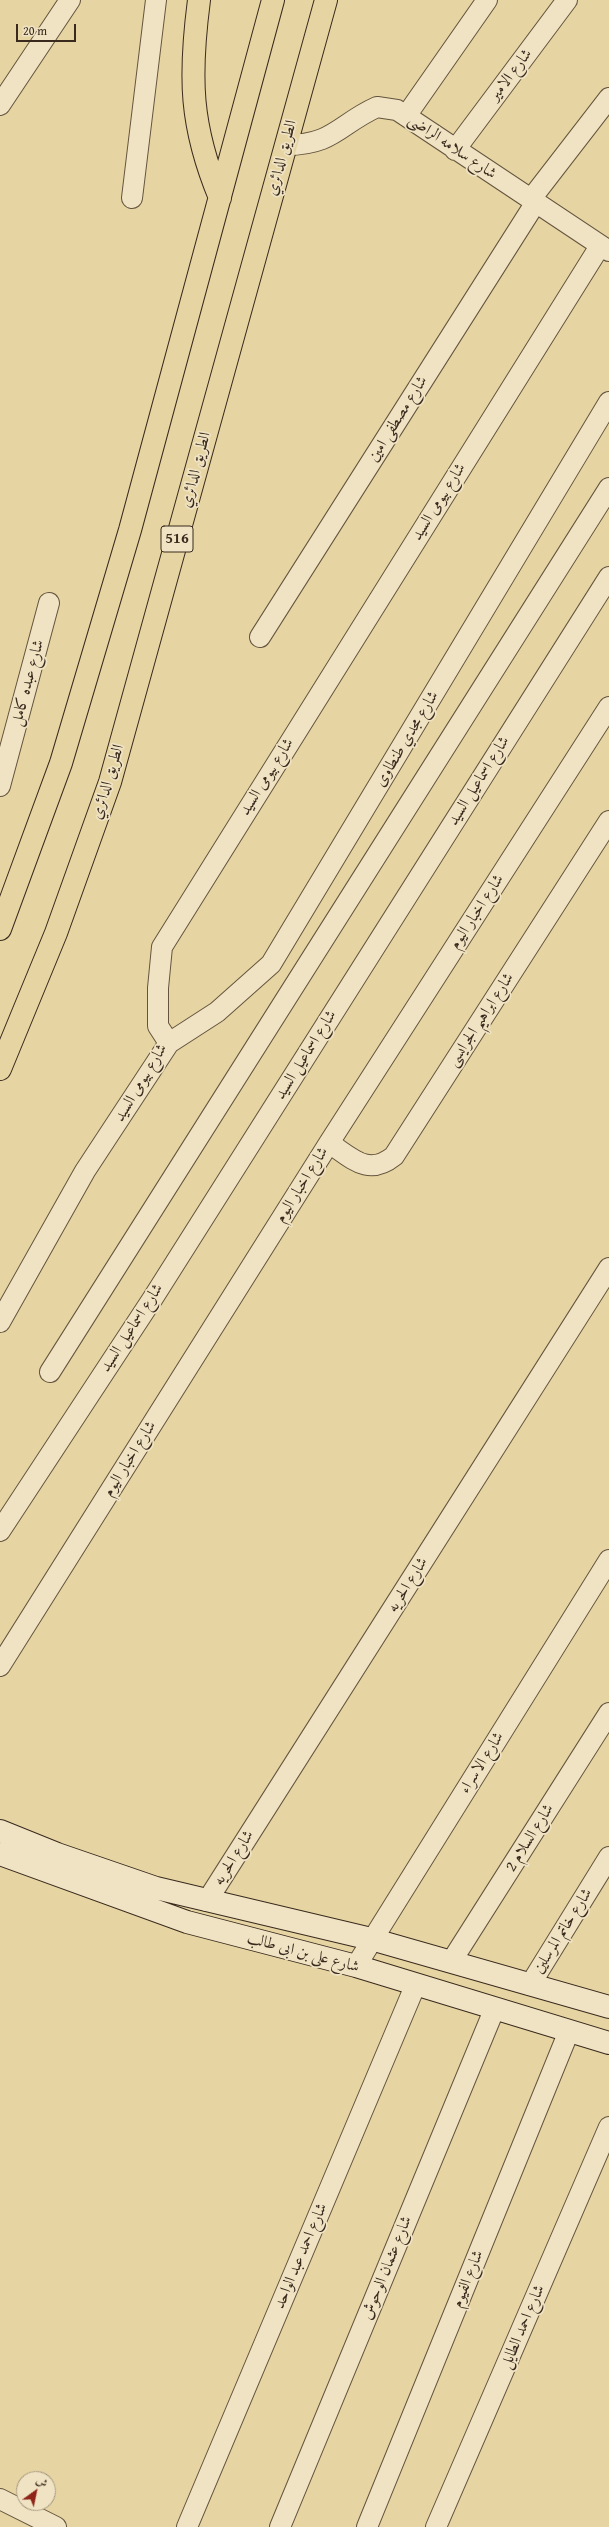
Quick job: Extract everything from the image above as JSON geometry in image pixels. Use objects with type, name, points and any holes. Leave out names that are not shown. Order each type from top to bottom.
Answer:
[{"type":"highway","points":[[199,0],[193,46],[192,97],[202,148],[220,198]]},
{"type":"highway","points":[[0,929],[63,756],[130,530],[273,0]]},
{"type":"highway","name":"الطريق الدائري","points":[[0,1069],[56,933],[110,782],[326,0]]},
{"type":"street","points":[[0,105],[70,0]]},
{"type":"street","points":[[132,198],[156,0]]},
{"type":"street","points":[[406,116],[487,0]]},
{"type":"street","name":"شارع الامير","points":[[456,150],[567,0]]},
{"type":"street","name":"شارع مصطفى امين","points":[[260,636],[533,200],[609,98]]},
{"type":"street","name":"شارع سلامه الراضى","points":[[286,145],[300,145],[326,139],[377,107],[397,110],[606,248]]},
{"type":"street","name":"شارع بيومى السيد","points":[[0,1322],[85,1171],[169,1043],[158,1026],[158,988],[162,946],[606,248]]},
{"type":"street","name":"شارع مجدي طنطاوى","points":[[169,1043],[217,1012],[271,964],[609,402]]},
{"type":"street","points":[[50,1372],[609,488]]},
{"type":"street","name":"شارع اسماعيل السيد","points":[[0,1531],[153,1298],[609,577]]},
{"type":"street","name":"شارع عبده كامل","points":[[0,786],[50,603]]},
{"type":"street","name":"شارع اخبار اليوم","points":[[0,1666],[329,1143],[609,707]]},
{"type":"street","name":"شارع ابراهيم الجرايسى","points":[[329,1143],[369,1166],[383,1165],[394,1156],[609,821]]},
{"type":"street","name":"شارع الحريه","points":[[207,1901],[609,1268]]},
{"type":"street","name":"شارع الاسراء","points":[[356,1966],[371,1939],[609,1560]]},
{"type":"street","name":"شارع السلام 2","points":[[451,1962],[609,1714]]},
{"type":"street","name":"شارع على بن ابى طالب","points":[[0,1831],[106,1872],[207,1901],[371,1939],[609,2008]]},
{"type":"street","name":"شارع على بن ابى طالب","points":[[0,1854],[187,1922],[356,1966],[415,1986],[609,2043]]},
{"type":"street","name":"شارع خاتم المرسلين","points":[[530,1985],[609,1857]]},
{"type":"street","name":"شارع احمد عبد الواحد","points":[[187,2527],[415,1986]]},
{"type":"street","name":"شارع عثمان الوحوش","points":[[280,2527],[494,2010]]},
{"type":"street","name":"شارع الفيوم","points":[[367,2527],[569,2031]]},
{"type":"street","name":"شارع احمد الطايل","points":[[436,2527],[609,2128]]},
{"type":"street","points":[[0,2499],[56,2527]]}]
